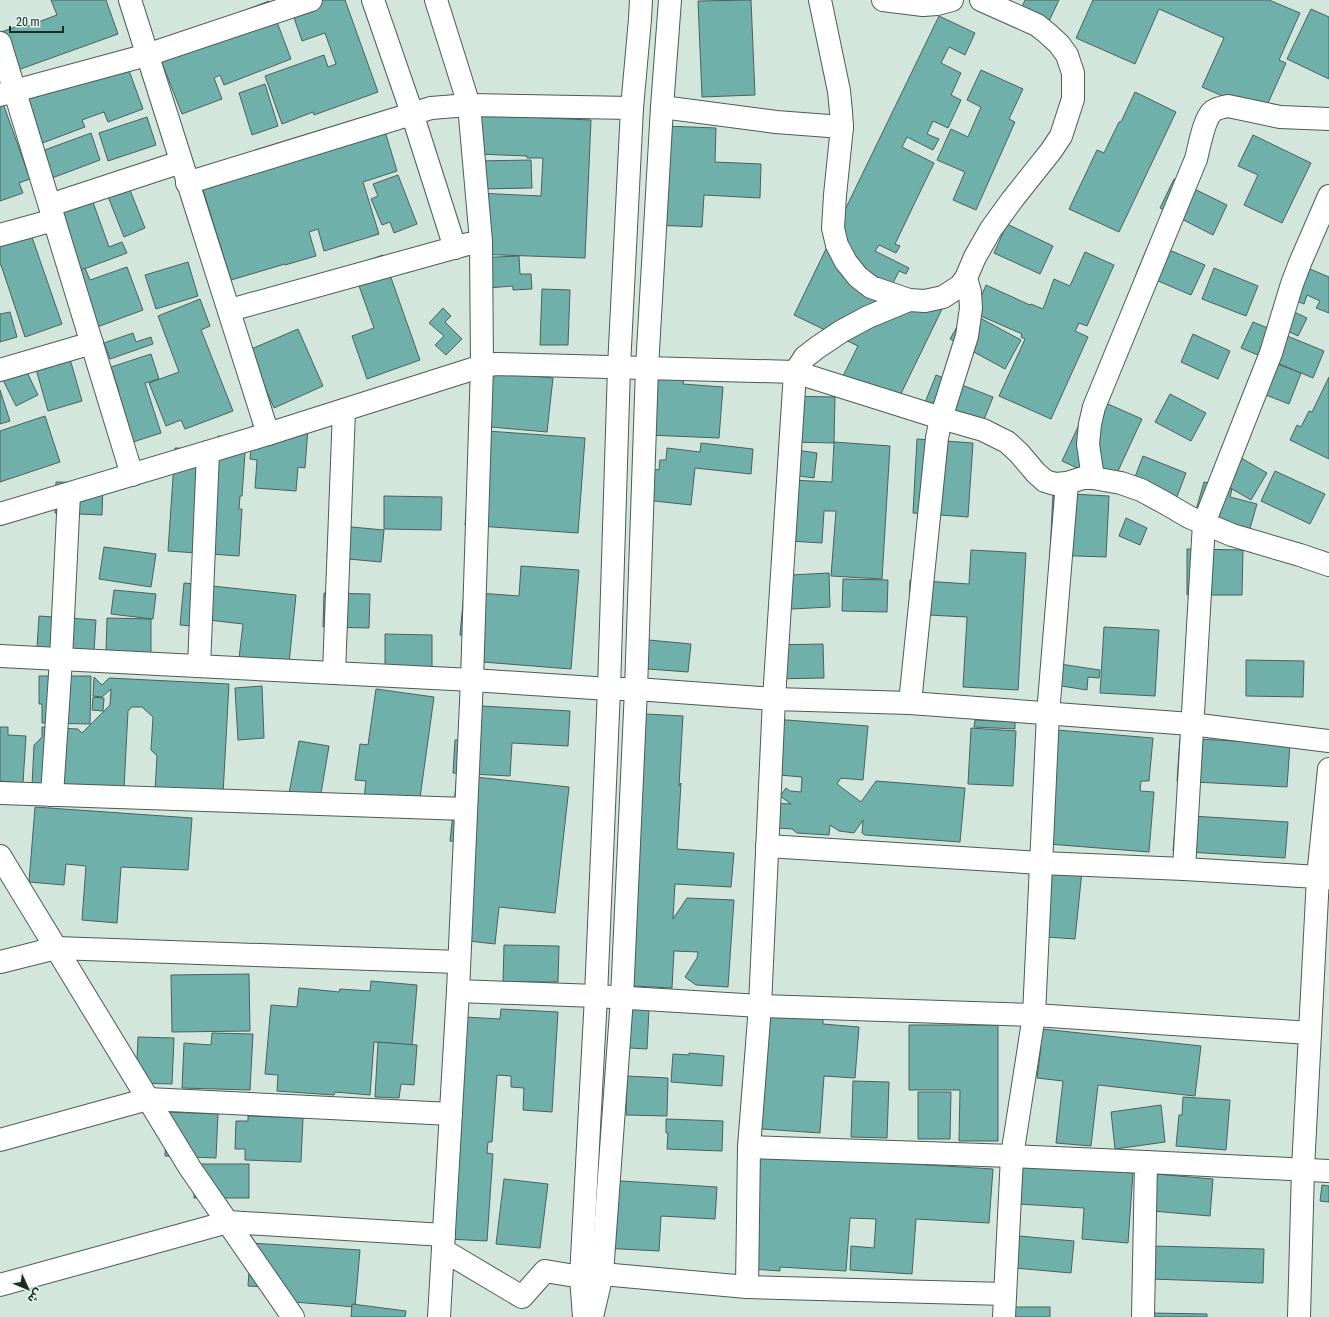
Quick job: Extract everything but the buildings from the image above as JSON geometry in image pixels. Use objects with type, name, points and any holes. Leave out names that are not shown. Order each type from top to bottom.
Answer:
[{"type":"street","points":[[130,0],[187,182],[230,310],[268,434]]},
{"type":"street","points":[[373,0],[412,113],[455,248]]},
{"type":"street","points":[[436,0],[469,105],[481,241],[482,366],[472,680],[458,991],[439,1317]]},
{"type":"street","points":[[592,1317],[591,1275],[596,996],[609,689],[619,367],[632,108],[641,0]]},
{"type":"street","points":[[584,1317],[591,1275],[622,998],[636,689],[647,368],[662,107],[670,0]]},
{"type":"street","points":[[820,0],[839,91],[842,127],[833,228],[837,245],[846,262],[858,277],[871,287],[909,300],[925,300],[942,297],[960,286],[966,278],[975,257],[991,229],[1061,136],[1073,99],[1073,73],[1067,55],[1059,44],[1037,25],[981,0]]},
{"type":"street","points":[[883,0],[924,5],[937,4],[952,0]]},
{"type":"street","points":[[7,93],[147,55],[302,1]]},
{"type":"street","points":[[0,43],[7,93],[52,212],[132,475]]},
{"type":"street","points":[[187,182],[431,108],[469,105],[632,108]]},
{"type":"street","points":[[1093,478],[1088,444],[1090,424],[1094,407],[1196,159],[1205,123],[1209,115],[1219,108],[1228,106],[1280,117],[1329,119]]},
{"type":"street","points":[[662,107],[776,122],[842,127]]},
{"type":"street","points":[[0,235],[52,212],[181,162]]},
{"type":"street","points":[[1184,869],[1204,523],[1271,353],[1297,270],[1329,196]]},
{"type":"street","points":[[230,310],[481,241]]},
{"type":"street","points":[[910,703],[937,438],[941,418],[966,336],[971,308],[970,292],[966,278]]},
{"type":"street","points":[[747,1287],[749,1147],[760,1006],[774,699],[795,372],[805,357],[842,331],[868,317],[909,300]]},
{"type":"street","points":[[0,370],[92,343]]},
{"type":"street","points":[[0,514],[268,434],[482,366],[496,364],[795,372],[983,430],[1007,442],[1045,481],[1055,484],[1067,484],[1083,478],[1093,478],[1121,483],[1141,490],[1189,517],[1232,535],[1300,554],[1329,565]]},
{"type":"street","points":[[334,673],[344,410]]},
{"type":"street","points":[[199,666],[208,452]]},
{"type":"street","points":[[1004,1317],[1012,1156],[1034,1015],[1048,714],[1067,484]]},
{"type":"street","points":[[52,795],[61,659],[69,494]]},
{"type":"street","points":[[0,656],[472,680],[609,689],[636,689],[774,699],[910,703],[1192,724],[1329,741]]},
{"type":"street","points":[[1300,1317],[1303,1169],[1310,1032],[1323,877],[1329,769]]},
{"type":"street","points":[[0,794],[466,809]]},
{"type":"street","points":[[767,846],[1041,863],[1323,877]]},
{"type":"street","points":[[0,856],[190,1168],[293,1317]]},
{"type":"street","points":[[0,962],[56,948],[459,962]]},
{"type":"street","points":[[458,991],[596,996],[760,1006],[1034,1015],[1310,1032]]},
{"type":"street","points":[[1,1137],[148,1099],[451,1114]]},
{"type":"street","points":[[749,1147],[1012,1156],[1329,1171]]},
{"type":"street","points":[[1144,1317],[1146,1162]]},
{"type":"street","points":[[0,1285],[228,1222],[444,1242],[522,1297],[545,1271],[747,1287],[1005,1294]]}]
